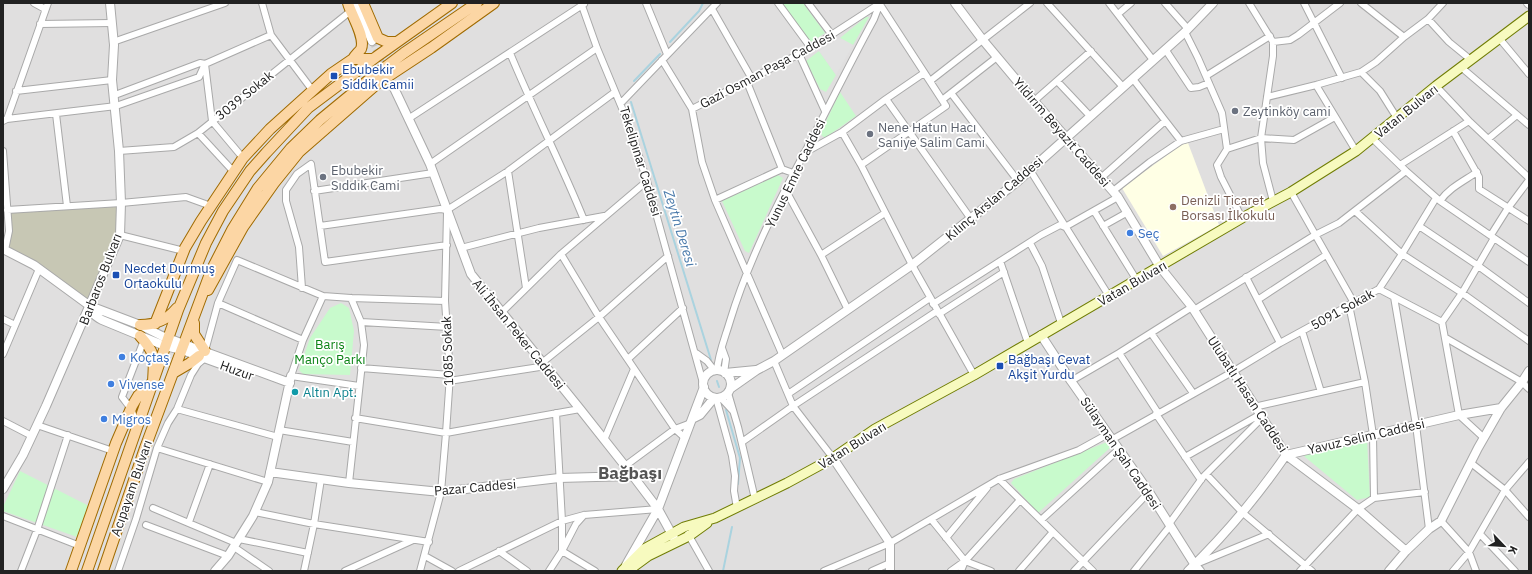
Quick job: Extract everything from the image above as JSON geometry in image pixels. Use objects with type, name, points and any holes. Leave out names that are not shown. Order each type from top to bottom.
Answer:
[{"type":"main road","name":"Acıpayam Bulvarı","points":[[103,571],[133,483],[211,271],[232,230],[258,188],[291,148],[320,120],[370,78],[477,3]]},
{"type":"main road","points":[[173,373],[203,355],[193,329],[196,311],[243,227],[274,183],[299,152],[378,83],[431,48],[494,3]]},
{"type":"main road","name":"Acıpayam Bulvarı","points":[[87,571],[180,305],[206,243],[223,210],[250,171],[308,108],[447,4]]},
{"type":"main road","points":[[355,5],[378,38],[386,42],[397,42]]},
{"type":"main road","points":[[155,324],[184,251],[211,206],[230,179],[233,171],[270,129],[331,74],[353,59],[360,49],[362,44],[355,5]]},
{"type":"main road","name":"Vatan Bulvarı","points":[[674,538],[684,527],[715,518],[737,508],[832,458],[875,429],[1028,343],[1242,218],[1291,192],[1373,139],[1436,86],[1462,68],[1529,16]]},
{"type":"main road","points":[[353,59],[373,59]]},
{"type":"main road","points":[[140,325],[155,324],[166,319],[180,305]]},
{"type":"main road","points":[[71,571],[113,451],[131,408],[138,396],[153,382],[154,356],[142,338]]},
{"type":"main road","name":"Vatan Bulvarı","points":[[625,570],[644,549],[674,538],[689,536],[715,518]]},
{"type":"street","points":[[34,3],[47,6],[5,120],[116,106],[199,77],[205,64]]},
{"type":"street","name":"Barbaros Bulvarı","points":[[3,489],[23,455],[32,436],[120,235],[121,203],[119,151],[115,95],[112,80],[113,42],[110,3]]},
{"type":"street","points":[[113,42],[207,6],[225,3]]},
{"type":"street","points":[[262,3],[271,36],[313,91]]},
{"type":"street","points":[[646,3],[667,54]]},
{"type":"street","name":"Tekelipınar Caddesi","points":[[703,385],[696,353],[647,181],[621,103],[717,3]]},
{"type":"street","points":[[778,3],[811,48]]},
{"type":"street","points":[[808,3],[832,35]]},
{"type":"street","points":[[861,165],[946,106],[880,3]]},
{"type":"street","name":"Gazi Osman Paşa Caddesi","points":[[782,354],[715,200],[702,162],[692,109],[811,48],[880,3]]},
{"type":"street","name":"Yunus Emre Caddesi","points":[[720,372],[726,359],[722,348],[736,301],[747,273],[785,189],[874,19],[880,3]]},
{"type":"street","name":"Yıldırım Beyazıt Caddesi","points":[[955,3],[982,39],[1034,101],[1102,177],[1128,212],[1160,267]]},
{"type":"street","points":[[930,81],[1030,3]]},
{"type":"street","points":[[1048,3],[1123,87]]},
{"type":"street","points":[[1109,3],[1154,60]]},
{"type":"street","points":[[1118,14],[1131,3]]},
{"type":"street","points":[[1165,3],[1186,31],[1222,113],[1227,149]]},
{"type":"street","name":"Kılınç Arslan Caddesi","points":[[729,391],[757,370],[774,361],[782,354],[912,266],[1018,181],[1186,31],[1213,3]]},
{"type":"street","points":[[1249,3],[1272,40],[1274,56],[1261,138],[1263,163],[1273,201]]},
{"type":"street","points":[[1304,3],[1342,78]]},
{"type":"street","points":[[1206,76],[1272,40],[1290,40],[1314,24],[1340,3]]},
{"type":"street","points":[[1361,3],[1404,37]]},
{"type":"street","points":[[1267,97],[1360,72],[1376,62],[1404,37],[1428,19],[1443,3]]},
{"type":"street","points":[[408,119],[583,4],[597,48],[621,103]]},
{"type":"street","points":[[355,5],[372,41]]},
{"type":"street","name":"3039 Sokak","points":[[119,151],[174,147],[198,133],[355,5]]},
{"type":"street","points":[[712,9],[749,81],[782,169]]},
{"type":"street","points":[[1428,19],[1449,42],[1471,60]]},
{"type":"street","points":[[40,24],[112,23]]},
{"type":"street","points":[[115,95],[200,63],[205,64],[271,36]]},
{"type":"street","points":[[1499,38],[1529,74]]},
{"type":"street","points":[[430,164],[597,48]]},
{"type":"street","points":[[1165,49],[1191,88],[1209,83]]},
{"type":"street","points":[[1034,101],[1091,51]]},
{"type":"street","points":[[510,53],[528,97],[549,140],[584,220]]},
{"type":"street","points":[[799,54],[825,112]]},
{"type":"street","points":[[942,100],[997,57]]},
{"type":"street","points":[[662,60],[692,109]]},
{"type":"street","points":[[205,64],[212,121],[243,158]]},
{"type":"street","points":[[1462,68],[1529,125]]},
{"type":"street","points":[[1360,72],[1380,91],[1397,118]]},
{"type":"street","points":[[804,153],[842,132],[886,98],[924,73]]},
{"type":"street","points":[[1133,79],[1181,141]]},
{"type":"street","points":[[16,90],[112,80]]},
{"type":"street","points":[[1057,81],[1090,116]]},
{"type":"street","points":[[1316,85],[1356,151]]},
{"type":"street","points":[[1436,86],[1469,121],[1529,179],[1508,208],[1462,293],[1442,322]]},
{"type":"street","name":"Ali İhsan Peker Caddesi","points":[[394,88],[434,173],[471,274],[633,476],[658,509],[674,538]]},
{"type":"street","points":[[320,226],[440,209],[447,210],[508,170],[615,92]]},
{"type":"street","points":[[952,93],[1018,181]]},
{"type":"street","points":[[886,98],[970,219]]},
{"type":"street","points":[[56,114],[67,206]]},
{"type":"street","points":[[1488,139],[1517,115]]},
{"type":"street","points":[[1242,218],[1221,177],[1217,165],[1227,149],[1261,138],[1294,140],[1335,117]]},
{"type":"street","points":[[1102,177],[1165,121]]},
{"type":"street","points":[[1400,165],[1469,121]]},
{"type":"street","points":[[934,304],[1030,242],[1060,225],[1065,227],[1094,211],[1150,162],[1181,141],[1224,129]]},
{"type":"street","points":[[1453,131],[1480,177],[1479,189],[1529,221]]},
{"type":"street","points":[[842,132],[861,165],[912,266],[974,374]]},
{"type":"street","points":[[198,133],[233,171]]},
{"type":"street","points":[[1373,139],[1438,199],[1529,262]]},
{"type":"street","points":[[3,151],[9,231],[4,249],[34,265],[90,306],[140,325],[167,342]]},
{"type":"street","points":[[302,288],[299,247],[286,201],[286,190],[297,174],[310,164],[325,262],[447,245]]},
{"type":"street","points":[[715,200],[782,169],[793,173]]},
{"type":"street","points":[[508,170],[526,288]]},
{"type":"street","points":[[1030,170],[1109,296]]},
{"type":"street","points":[[1071,381],[1119,354],[1315,235],[1339,223],[1406,171]]},
{"type":"street","name":"5091 Sokak","points":[[989,486],[999,479],[1079,450],[1157,413],[1379,289],[1438,199],[1477,172]]},
{"type":"street","points":[[314,192],[434,173]]},
{"type":"street","points":[[502,312],[561,254],[647,181]]},
{"type":"street","points":[[785,189],[821,255],[848,310]]},
{"type":"street","points":[[1291,192],[1351,304],[1373,435],[1374,498]]},
{"type":"street","points":[[7,210],[121,203],[186,197],[211,206]]},
{"type":"street","name":"1085 Sokak","points":[[420,571],[429,542],[441,492],[446,433],[449,378],[446,301],[447,210]]},
{"type":"street","points":[[1094,211],[1136,279]]},
{"type":"street","points":[[1355,211],[1402,254],[1462,293],[1529,341]]},
{"type":"street","points":[[821,255],[885,212]]},
{"type":"street","points":[[1103,226],[1128,212]]},
{"type":"street","points":[[461,248],[539,228],[606,216]]},
{"type":"street","points":[[1419,226],[1477,265],[1529,303]]},
{"type":"street","points":[[120,235],[184,251]]},
{"type":"street","points":[[1030,242],[1042,266],[1061,323]]},
{"type":"street","points":[[561,254],[599,317],[675,429],[684,438]]},
{"type":"street","points":[[1258,299],[1326,255]]},
{"type":"street","points":[[361,368],[449,378],[544,364],[668,256]]},
{"type":"street","points":[[118,571],[136,519],[157,448],[168,423],[177,410],[191,375],[203,355],[218,303],[237,260],[323,296],[446,301]]},
{"type":"street","points":[[1000,261],[1028,343]]},
{"type":"street","name":"Ulubatlı Hasan Caddesi","points":[[1160,267],[1193,309],[1234,371],[1254,407],[1286,455],[1358,509],[1406,552]]},
{"type":"street","points":[[3,354],[39,269]]},
{"type":"street","points":[[742,442],[794,406],[938,312],[1004,272]]},
{"type":"street","points":[[1246,277],[1280,343]]},
{"type":"street","points":[[1379,289],[1442,322],[1459,415],[1484,438]]},
{"type":"street","points":[[215,571],[228,556],[255,512],[268,482],[290,382],[303,340],[323,296]]},
{"type":"street","points":[[1394,297],[1416,424],[1429,529]]},
{"type":"street","points":[[349,483],[364,345],[361,322],[351,298]]},
{"type":"street","points":[[788,394],[930,298]]},
{"type":"street","points":[[218,303],[303,340]]},
{"type":"street","points":[[90,306],[94,315],[142,338],[167,342]]},
{"type":"street","points":[[628,359],[683,308]]},
{"type":"street","points":[[3,319],[15,325]]},
{"type":"street","points":[[361,322],[448,327]]},
{"type":"street","points":[[1302,331],[1321,392]]},
{"type":"street","points":[[1152,333],[1193,393]]},
{"type":"street","name":"Sülayman Şah Caddesi","points":[[1041,335],[1071,381],[1149,492],[1198,568]]},
{"type":"street","points":[[133,440],[135,416],[131,408],[122,398],[142,338]]},
{"type":"street","points":[[1446,338],[1522,382],[1529,389]]},
{"type":"street","name":"Huzur","points":[[167,342],[203,355],[290,382]]},
{"type":"street","points":[[696,353],[731,382],[729,391],[733,411],[742,442],[755,499]]},
{"type":"street","points":[[1119,354],[1200,480]]},
{"type":"street","points":[[774,361],[794,406],[832,458],[890,543],[890,567],[872,571]]},
{"type":"street","points":[[604,440],[634,369]]},
{"type":"street","name":"Kılınç Arslan Caddesi","points":[[720,372],[757,370]]},
{"type":"street","points":[[1389,571],[1429,529],[1441,521],[1501,408],[1529,371]]},
{"type":"street","points":[[625,570],[658,509],[706,376],[720,372]]},
{"type":"street","points":[[290,382],[359,386]]},
{"type":"street","points":[[1254,407],[1365,382]]},
{"type":"street","points":[[703,385],[706,393],[717,398],[733,411]]},
{"type":"street","points":[[625,466],[675,429],[700,415],[717,398],[729,391]]},
{"type":"street","points":[[717,398],[732,456],[735,476],[734,491],[737,508]]},
{"type":"street","points":[[355,418],[446,433],[580,408]]},
{"type":"street","name":"Yavuz Selim Caddesi","points":[[1286,455],[1416,424],[1501,408]]},
{"type":"street","points":[[177,410],[279,433],[353,442]]},
{"type":"street","points":[[556,413],[562,521],[562,551]]},
{"type":"street","points":[[1185,457],[1261,416]]},
{"type":"street","points":[[1134,571],[1170,525],[1200,480],[1261,416]]},
{"type":"street","points":[[3,421],[32,436]]},
{"type":"street","points":[[37,424],[113,451]]},
{"type":"street","points":[[21,571],[37,530],[68,435]]},
{"type":"street","points":[[157,448],[268,482]]},
{"type":"street","points":[[1040,520],[1119,449]]},
{"type":"street","points":[[1198,568],[1243,513],[1286,455]]},
{"type":"street","points":[[1453,571],[1470,552],[1505,490],[1529,462]]},
{"type":"street","points":[[1471,463],[1505,490],[1529,517]]},
{"type":"street","points":[[189,522],[210,464]]},
{"type":"street","name":"Pazar Caddesi","points":[[270,472],[349,483],[441,492],[559,478],[633,476]]},
{"type":"street","points":[[1206,474],[1243,513],[1312,571]]},
{"type":"street","points":[[304,571],[314,524],[321,479]]},
{"type":"street","points":[[999,479],[1093,571]]},
{"type":"street","points":[[824,571],[890,543],[989,486]]},
{"type":"street","points":[[946,538],[989,486]]},
{"type":"street","points":[[1074,571],[1149,492]]},
{"type":"street","points":[[1300,571],[1358,509],[1374,498],[1425,492]]},
{"type":"street","points":[[951,571],[965,561],[1020,500]]},
{"type":"street","points":[[153,508],[236,543],[308,553]]},
{"type":"street","points":[[459,571],[562,521],[584,515],[658,509]]},
{"type":"street","points":[[255,512],[314,524],[429,542]]},
{"type":"street","points":[[549,571],[562,551],[576,524],[584,515]]},
{"type":"street","points":[[3,516],[80,546]]},
{"type":"street","points":[[931,519],[965,561],[991,571]]},
{"type":"street","points":[[1441,521],[1470,552],[1476,571]]},
{"type":"street","points":[[146,525],[228,556]]},
{"type":"street","points":[[684,527],[708,571]]},
{"type":"street","points":[[1019,571],[1053,532]]},
{"type":"street","points":[[1188,571],[1198,568],[1268,534]]},
{"type":"street","points":[[1480,534],[1513,569],[1505,571]]},
{"type":"street","points":[[345,571],[412,540]]},
{"type":"street","points":[[236,543],[269,571]]},
{"type":"street","points":[[499,551],[528,571]]},
{"type":"street","points":[[562,551],[595,571]]},
{"type":"street","points":[[425,556],[452,571]]},
{"type":"street","points":[[961,571],[965,561]]},
{"type":"shaded area","points":[[3,3],[1529,3],[1529,571],[3,571]]},
{"type":"shaded area","points":[[840,38],[853,45],[836,75],[819,51]]},
{"type":"shaded area","name":"Denizli Ticaret Borsası İlkokulu","points":[[1188,143],[1219,225],[1163,256],[1122,188],[1181,145]]},
{"type":"shaded area","points":[[121,203],[120,235],[90,306],[5,250],[7,210]]},
{"type":"green space","points":[[782,3],[803,3],[825,33],[810,43]]},
{"type":"green space","points":[[866,17],[869,17],[853,45],[840,38]]},
{"type":"green space","points":[[819,51],[836,75],[826,92],[820,89],[806,61]]},
{"type":"green space","points":[[840,92],[856,116],[825,138],[820,134]]},
{"type":"green space","points":[[778,175],[783,178],[749,253],[745,251],[722,201]]},
{"type":"green space","name":"Barış Manço Parkı","points":[[341,303],[349,308],[354,331],[350,375],[303,374],[299,370],[310,338],[330,308]]},
{"type":"green space","points":[[1367,440],[1370,497],[1357,500],[1302,453]]},
{"type":"green space","points":[[1107,442],[1112,446],[1038,513],[1011,483],[1014,479]]},
{"type":"green space","points":[[20,471],[91,507],[80,538],[3,511],[3,507]]},
{"type":"waterway","name":"Zeytin Deresi","points":[[670,42],[699,11],[703,3]]},
{"type":"waterway","name":"Zeytin Deresi","points":[[634,81],[660,54]]},
{"type":"waterway","name":"Zeytin Deresi","points":[[631,102],[711,360]]},
{"type":"waterway","name":"Zeytin Deresi","points":[[717,381],[719,387]]},
{"type":"waterway","name":"Zeytin Deresi","points":[[726,410],[740,458],[738,484]]},
{"type":"waterway","name":"Zeytin Deresi","points":[[723,571],[732,527]]},
{"type":"tunnel","points":[[372,41],[394,88]]},
{"type":"place","name":"Ebubekir Siddik Camii","points":[[334,76]]},
{"type":"place","name":"Zeytinköy cami","points":[[1235,111]]},
{"type":"place","name":"Nene Hatun Hacı Saniye Salim Cami","points":[[870,134]]},
{"type":"place","name":"Ebubekir Sıddık Cami","points":[[323,177]]},
{"type":"place","name":"Denizli Ticaret Borsası İlkokulu","points":[[1173,207]]},
{"type":"place","name":"Seç","points":[[1130,233]]},
{"type":"place","name":"Necdet Durmuş Ortaokulu","points":[[116,275]]},
{"type":"place","name":"Koçtaş","points":[[122,357]]},
{"type":"place","name":"Bağbaşı Cevat Akşit Yurdu","points":[[1000,366]]},
{"type":"place","name":"Vivense","points":[[111,384]]},
{"type":"place","name":"Altın Apt.","points":[[295,392]]},
{"type":"place","name":"Migros","points":[[104,419]]},
{"type":"district","name":"Bağbaşı","points":[[630,473]]}]
